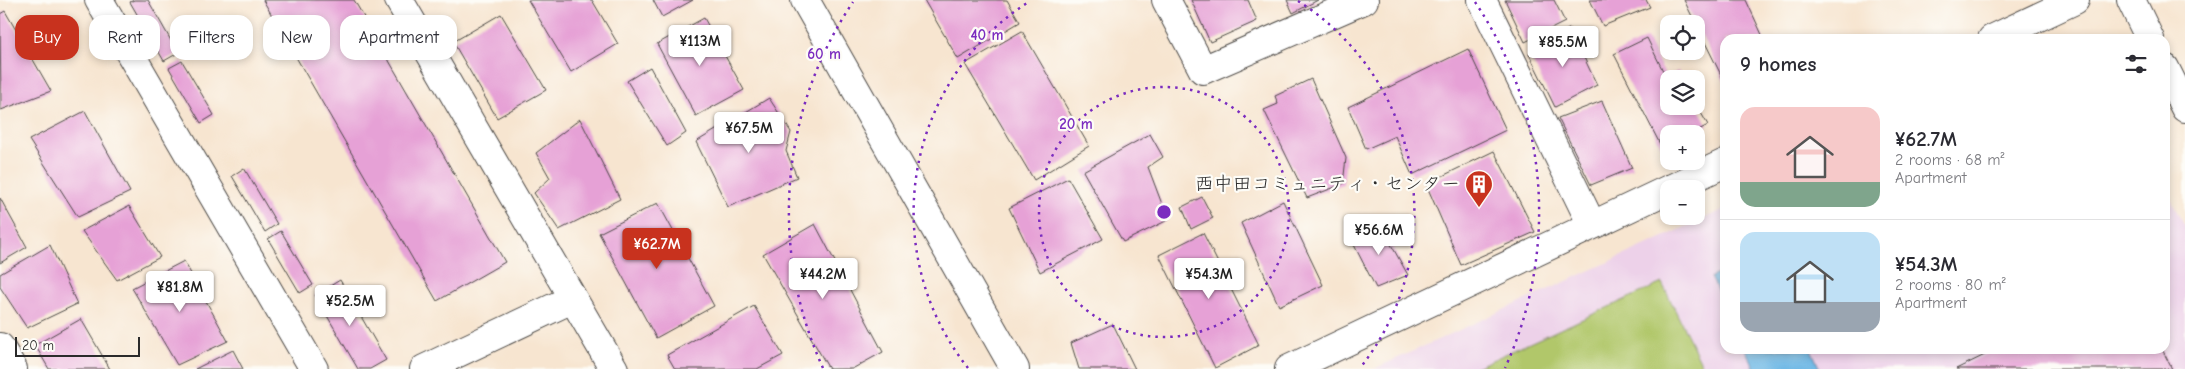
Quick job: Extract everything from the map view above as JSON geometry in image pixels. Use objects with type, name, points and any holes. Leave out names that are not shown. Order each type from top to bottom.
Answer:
[{"type":"street","points":[[99,0],[314,369]]},
{"type":"street","points":[[399,0],[614,369]]},
{"type":"street","points":[[805,0],[1015,369]]},
{"type":"street","points":[[1166,0],[1203,70],[1364,0]]},
{"type":"street","points":[[1482,0],[1592,225]]},
{"type":"street","points":[[2003,34],[2075,0]]},
{"type":"street","points":[[2131,0],[2148,34]]},
{"type":"street","points":[[2170,78],[2185,108]]},
{"type":"street","points":[[1688,180],[1720,165]]},
{"type":"street","points":[[1289,369],[1660,193]]},
{"type":"street","points":[[424,369],[572,299]]},
{"type":"street","points":[[0,347],[13,369]]},
{"type":"shaded area","points":[[2170,198],[2185,228],[2185,369],[1374,369],[1690,225],[1705,225],[1705,218],[1720,211],[1720,354],[2170,354]]},
{"type":"green space","points":[[1662,283],[1704,369],[1472,369]]},
{"type":"water","points":[[1720,273],[1720,296],[1711,277]]},
{"type":"water","points":[[1748,354],[1813,354],[1820,369],[1755,369]]},
{"type":"building","points":[[134,0],[148,0],[156,15],[137,15],[130,2]]},
{"type":"building","points":[[263,0],[354,0],[363,15],[340,15],[340,60],[389,60],[505,262],[437,301],[298,60],[330,60],[330,15],[272,15]]},
{"type":"building","points":[[528,0],[592,0],[618,44],[571,72]]},
{"type":"building","points":[[653,0],[693,0],[662,17]]},
{"type":"building","points":[[924,0],[1007,0],[1020,22],[958,59]]},
{"type":"building","points":[[1191,0],[1248,0],[1257,21],[1210,42]]},
{"type":"building","points":[[1287,0],[1318,0],[1293,13]]},
{"type":"building","points":[[1505,0],[1554,0],[1565,22],[1525,42]]},
{"type":"building","points":[[1590,0],[1646,0],[1650,7],[1603,26]]},
{"type":"building","points":[[1684,0],[1746,0],[1762,34],[1720,34],[1720,73],[1705,43],[1705,15],[1691,15]]},
{"type":"building","points":[[5,11],[15,28],[15,60],[33,60],[51,91],[1,110],[0,14]]},
{"type":"building","points":[[501,14],[546,90],[497,118],[457,49],[457,40]]},
{"type":"building","points":[[704,18],[744,90],[696,116],[657,44]]},
{"type":"building","points":[[160,21],[170,39],[170,58],[164,61],[160,54]]},
{"type":"building","points":[[1570,28],[1597,85],[1555,107],[1529,54]]},
{"type":"building","points":[[1022,31],[1089,146],[1034,180],[965,64]]},
{"type":"building","points":[[1647,38],[1663,70],[1660,70],[1660,115],[1702,115],[1708,125],[1705,127],[1705,125],[1660,125],[1660,144],[1614,54]]},
{"type":"building","points":[[1468,49],[1506,130],[1412,175],[1395,136],[1366,149],[1348,107]]},
{"type":"building","points":[[182,61],[214,115],[201,123],[169,68]]},
{"type":"building","points":[[650,67],[686,133],[667,146],[627,81]]},
{"type":"building","points":[[1311,79],[1346,158],[1343,184],[1307,198],[1264,110],[1278,104],[1275,96]]},
{"type":"building","points":[[769,98],[791,132],[786,151],[797,177],[728,207],[696,142]]},
{"type":"building","points":[[1602,101],[1632,168],[1591,185],[1558,118]]},
{"type":"building","points":[[85,111],[130,192],[78,217],[29,140]]},
{"type":"building","points":[[580,119],[620,199],[559,230],[534,193],[550,178],[536,153]]},
{"type":"building","points":[[1150,134],[1163,157],[1148,167],[1168,220],[1123,242],[1083,171]]},
{"type":"building","name":"西中田コミュニティ・センター","points":[[1494,151],[1535,232],[1461,265],[1426,184]]},
{"type":"building","points":[[244,168],[277,224],[265,232],[232,176]]},
{"type":"building","points":[[1068,178],[1103,239],[1040,272],[1009,208]]},
{"type":"building","points":[[1202,197],[1213,218],[1191,229],[1182,207]]},
{"type":"building","points":[[0,198],[27,247],[0,263]]},
{"type":"building","points":[[1283,201],[1323,285],[1279,306],[1241,223]]},
{"type":"building","points":[[658,203],[714,306],[656,338],[599,233]]},
{"type":"building","points":[[129,206],[160,257],[117,280],[82,231]]},
{"type":"building","points":[[1379,223],[1408,275],[1376,288],[1351,239]]},
{"type":"building","points":[[815,224],[883,352],[852,369],[829,369],[763,254]]},
{"type":"building","points":[[281,231],[313,285],[300,293],[268,239]]},
{"type":"building","points":[[1203,233],[1259,345],[1215,368],[1159,255]]},
{"type":"building","points":[[50,245],[77,304],[27,328],[0,287],[0,274]]},
{"type":"building","points":[[184,261],[228,341],[177,365],[132,288]]},
{"type":"building","points":[[340,280],[386,360],[370,369],[358,369],[315,295]]},
{"type":"building","points":[[754,306],[783,355],[757,369],[675,369],[667,355]]},
{"type":"building","points":[[81,319],[110,369],[49,369],[35,345]]},
{"type":"building","points":[[1113,324],[1135,369],[1079,369],[1071,343]]},
{"type":"building","points":[[233,350],[243,369],[195,369]]},
{"type":"building","points":[[1987,354],[2164,354],[2172,369],[1956,369]]},
{"type":"place","name":"西中田コミュニティ・センター","points":[[1479,208]]}]
